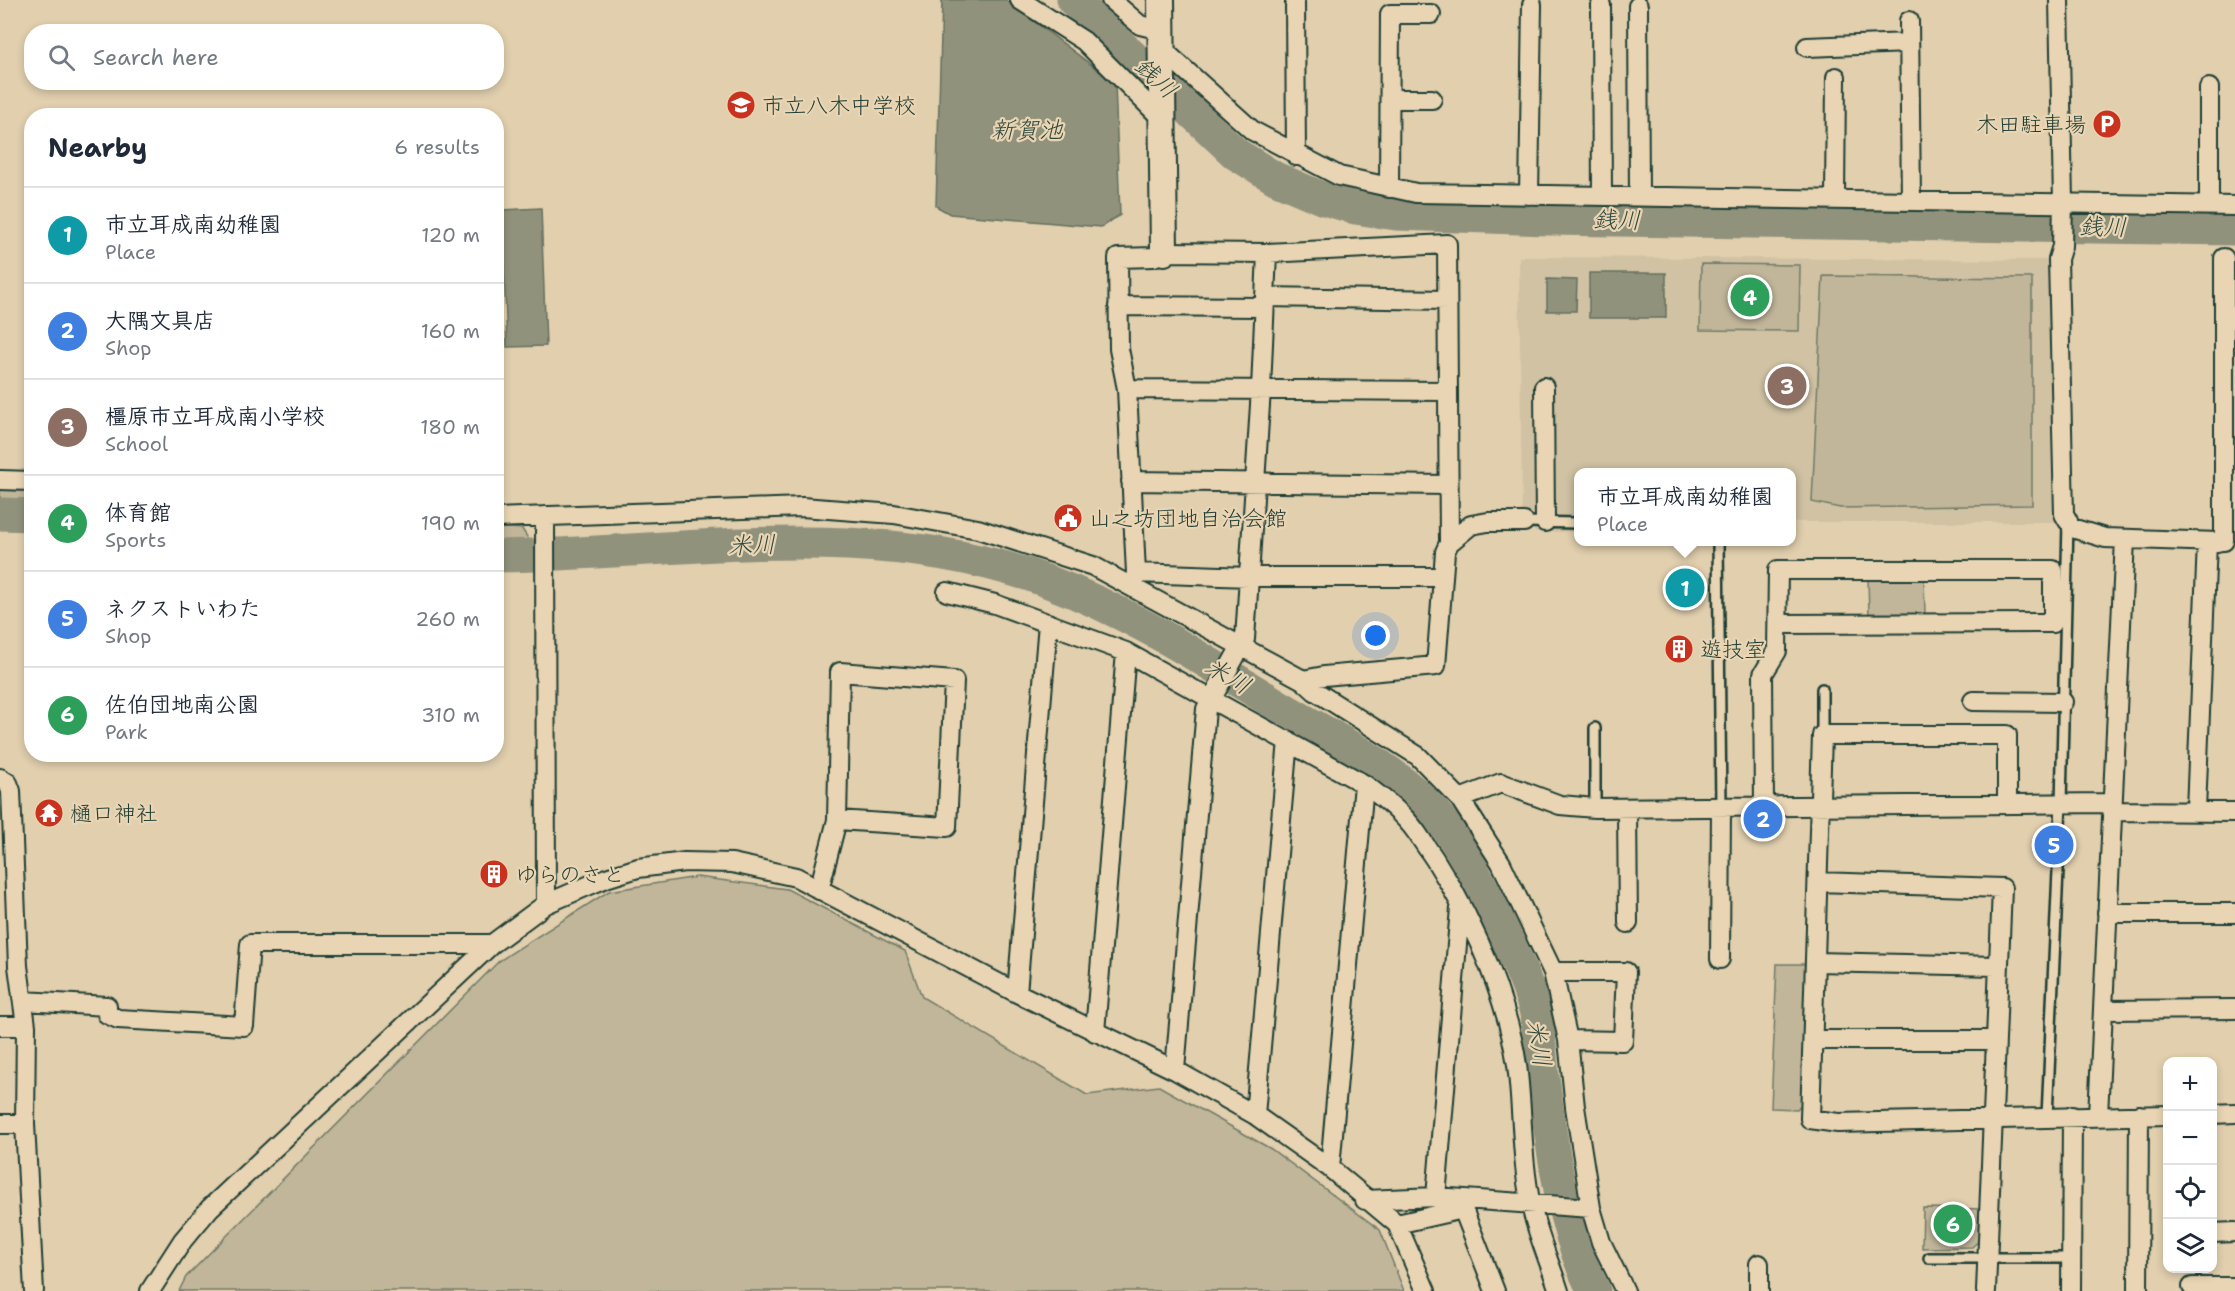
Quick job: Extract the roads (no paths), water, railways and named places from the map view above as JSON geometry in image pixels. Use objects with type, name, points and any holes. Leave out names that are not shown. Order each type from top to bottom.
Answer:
[{"type":"street","points":[[1020,0],[1084,41],[1164,112]]},
{"type":"street","points":[[1111,0],[1252,131],[1296,156],[1339,176],[1389,188],[1416,192],[1911,200],[2063,207],[2235,206]]},
{"type":"street","points":[[1161,0],[1164,252]]},
{"type":"street","points":[[1295,0],[1296,156]]},
{"type":"street","points":[[2059,0],[2063,207],[2058,271],[2064,514],[2070,525],[2105,538],[2222,542]]},
{"type":"street","points":[[1529,195],[1533,5]]},
{"type":"street","points":[[1601,5],[1602,196]]},
{"type":"street","points":[[1638,6],[1639,196]]},
{"type":"street","points":[[1389,188],[1390,14],[1431,14]]},
{"type":"street","points":[[1909,21],[1911,200]]},
{"type":"street","points":[[1807,47],[1909,43]]},
{"type":"street","points":[[1835,199],[1836,77]]},
{"type":"street","points":[[2209,206],[2210,88]]},
{"type":"street","points":[[1390,99],[1432,99]]},
{"type":"street","points":[[1135,580],[1127,389],[1119,349],[1118,258],[1154,257],[1164,252],[1267,253],[1447,244],[1449,543],[1442,577],[1436,666],[1303,680]]},
{"type":"street","points":[[1175,1070],[1206,708],[1245,639],[1256,482],[1267,253]]},
{"type":"street","points":[[2196,810],[2222,542],[2224,258]]},
{"type":"street","points":[[1118,306],[1447,300]]},
{"type":"street","points":[[1544,387],[1545,522]]},
{"type":"street","points":[[1127,389],[1447,391]]},
{"type":"street","points":[[0,480],[24,481]]},
{"type":"street","points":[[1131,481],[1448,484]]},
{"type":"street","points":[[504,518],[545,520],[802,507],[894,514],[978,529],[1135,580],[1240,650],[1303,680],[1418,756],[1460,799],[1501,863],[1553,972],[1568,1040],[1587,1207],[1625,1291]]},
{"type":"street","points":[[545,520],[546,904]]},
{"type":"street","points":[[1449,543],[1471,525],[1488,522],[1524,522]]},
{"type":"street","points":[[2098,1116],[2125,539]]},
{"type":"street","points":[[1764,806],[1763,674],[1777,651],[1778,570],[2054,570],[2053,623],[1778,624]]},
{"type":"street","points":[[1135,580],[1249,577],[1442,577]]},
{"type":"street","points":[[947,592],[995,604],[1126,652],[1214,694],[1364,784],[1386,800],[1416,831],[1460,907],[1492,976],[1507,1020],[1517,1065],[1536,1206],[1560,1291]]},
{"type":"street","points":[[1017,993],[1048,623]]},
{"type":"street","points":[[1095,1032],[1126,652]]},
{"type":"street","points":[[819,890],[837,820],[840,672],[954,681],[947,827],[837,820]]},
{"type":"street","points":[[1973,701],[2063,702]]},
{"type":"street","points":[[2007,804],[2007,735],[1822,735],[1810,1119],[1838,1123],[2163,1115]]},
{"type":"street","points":[[1256,1115],[1288,740]]},
{"type":"street","points":[[0,778],[8,783],[11,791],[9,966],[24,1001],[26,1026],[25,1124],[34,1291]]},
{"type":"street","points":[[1460,799],[1501,783],[1560,805],[1595,808],[2061,803],[2235,812]]},
{"type":"street","points":[[1330,1168],[1364,784]]},
{"type":"street","points":[[1720,959],[1721,806]]},
{"type":"street","points":[[1627,808],[1628,923]]},
{"type":"street","points":[[150,1291],[183,1240],[210,1208],[492,944],[546,904],[606,878],[638,868],[686,862],[732,863],[796,877],[1017,993],[1175,1070],[1256,1115],[1330,1168],[1365,1200],[1397,1224],[1426,1291]]},
{"type":"street","points":[[1818,882],[2002,888],[1997,966],[1986,1291]]},
{"type":"street","points":[[1436,1197],[1460,907]]},
{"type":"street","points":[[2107,913],[2235,912]]},
{"type":"street","points":[[24,1001],[107,1006],[107,1014],[118,1019],[244,1026],[250,944],[492,944]]},
{"type":"street","points":[[1815,962],[1997,966]]},
{"type":"street","points":[[1553,972],[1626,972],[1623,1041],[1568,1040]]},
{"type":"street","points":[[2103,1010],[2235,1009]]},
{"type":"street","points":[[0,1026],[26,1026]]},
{"type":"street","points":[[1813,1040],[1996,1040]]},
{"type":"street","points":[[2217,1114],[2235,1113]]},
{"type":"street","points":[[2138,1291],[2139,1115]]},
{"type":"street","points":[[2071,1291],[2072,1116]]},
{"type":"street","points":[[0,1124],[25,1124]]},
{"type":"street","points":[[1365,1200],[1436,1197],[1460,1205],[1495,1291]]},
{"type":"street","points":[[1397,1224],[1460,1205],[1587,1207]]},
{"type":"street","points":[[2217,1233],[2235,1232]]},
{"type":"street","points":[[1759,1264],[1759,1291]]},
{"type":"street","points":[[2192,1287],[2235,1287]]},
{"type":"lane","points":[[1524,522],[1574,523]]},
{"type":"lane","points":[[2047,1117],[2070,525]]},
{"type":"lane","points":[[1718,546],[1721,806]]},
{"type":"lane","points":[[1822,689],[1822,735]]},
{"type":"lane","points":[[1595,728],[1595,808]]},
{"type":"lane","points":[[1929,1258],[2066,1258]]},
{"type":"water","name":"新賀池","points":[[942,0],[1006,0],[1115,83],[1120,215],[1101,227],[950,214],[936,206]]},
{"type":"water","points":[[541,208],[546,346],[507,347],[504,210]]},
{"type":"water","points":[[1589,273],[1666,273],[1666,318],[1589,318]]},
{"type":"water","points":[[1547,279],[1577,280],[1576,311],[1547,311]]},
{"type":"waterway","name":"銭川","points":[[1073,0],[1236,154],[1275,178],[1324,199],[1355,208],[1396,214],[1548,219],[2235,229]]},
{"type":"waterway","name":"米川","points":[[0,514],[24,515]]},
{"type":"waterway","name":"米川","points":[[504,556],[776,543],[845,544],[914,549],[982,562],[1049,582],[1136,621],[1378,764],[1417,795],[1452,834],[1481,885],[1521,971],[1537,1017],[1550,1131],[1566,1214],[1573,1241],[1594,1291]]},
{"type":"place","name":"市立八木中学校","points":[[741,105]]},
{"type":"place","name":"木田駐車場","points":[[2107,124]]},
{"type":"place","name":"体育館","points":[[1750,297]]},
{"type":"place","name":"橿原市立耳成南小学校","points":[[1787,386]]},
{"type":"place","name":"山之坊団地自治会館","points":[[1068,518]]},
{"type":"place","name":"市立耳成南幼稚園","points":[[1685,588]]},
{"type":"place","name":"遊技室","points":[[1679,649]]},
{"type":"place","name":"樋口神社","points":[[49,813]]},
{"type":"place","name":"大隅文具店","points":[[1763,819]]},
{"type":"place","name":"ネクストいわた","points":[[2054,845]]},
{"type":"place","name":"ゆらのさと","points":[[494,874]]},
{"type":"place","name":"佐伯団地南公園","points":[[1953,1224]]}]
